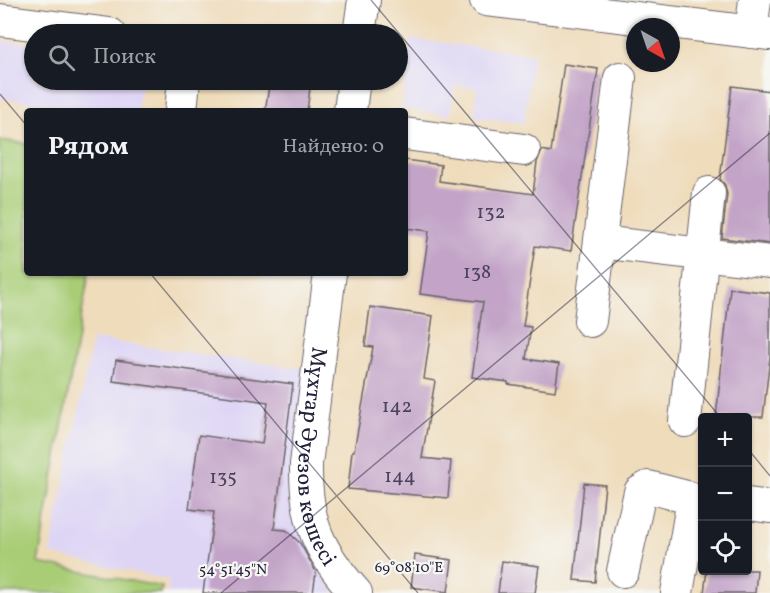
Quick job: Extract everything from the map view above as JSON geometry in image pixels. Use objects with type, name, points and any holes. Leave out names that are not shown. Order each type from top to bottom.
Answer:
[{"type":"street","points":[[360,24],[364,0]]},
{"type":"street","points":[[486,0],[619,8],[760,33],[755,0]]},
{"type":"street","points":[[0,20],[31,24]]},
{"type":"street","points":[[590,321],[620,78]]},
{"type":"street","points":[[181,108],[183,90]]},
{"type":"street","points":[[350,108],[353,90]]},
{"type":"street","points":[[408,134],[524,150]]},
{"type":"street","points":[[685,421],[709,193]]},
{"type":"street","points":[[600,242],[770,262]]},
{"type":"street","name":"Мұхтар Әуезов көшесі","points":[[330,276],[306,464],[306,487],[313,527],[322,549],[356,593]]},
{"type":"street","points":[[623,571],[640,492],[648,487],[698,501]]},
{"type":"street","points":[[677,593],[690,516],[698,505]]},
{"type":"street","points":[[752,505],[770,507]]},
{"type":"shaded area","points":[[411,39],[533,54],[524,123],[474,117],[477,88],[455,85],[450,115],[402,108],[404,90],[408,90]]},
{"type":"shaded area","points":[[0,41],[24,43],[24,90],[140,90],[137,108],[85,108],[0,98]]},
{"type":"shaded area","points":[[93,339],[307,369],[311,556],[336,593],[167,593],[169,580],[50,554]]},
{"type":"green space","points":[[0,140],[24,144],[24,276],[88,276],[38,563],[162,587],[161,593],[0,593]]},
{"type":"building","points":[[564,64],[598,69],[571,251],[535,246],[523,326],[531,327],[526,359],[559,364],[555,391],[472,377],[483,302],[420,294],[429,231],[408,228],[408,160],[441,165],[439,181],[533,194],[537,162],[542,150],[551,152]]},
{"type":"building","points":[[732,86],[770,91],[770,244],[722,238],[727,194],[725,185],[720,179]]},
{"type":"building","points":[[268,90],[310,90],[307,108],[265,108]]},
{"type":"building","points":[[730,288],[770,293],[770,357],[763,417],[752,417],[752,413],[716,413]]},
{"type":"building","points":[[370,307],[433,316],[424,379],[435,381],[422,458],[451,461],[448,498],[348,489],[352,451],[354,451],[373,347],[365,346]]},
{"type":"building","points":[[116,360],[293,384],[274,529],[286,530],[300,543],[316,572],[313,593],[203,593],[214,512],[189,509],[199,435],[262,444],[268,402],[113,381]]},
{"type":"building","points":[[584,483],[605,485],[595,582],[574,580]]},
{"type":"building","points":[[415,555],[452,560],[448,592],[411,587]]},
{"type":"building","points":[[502,561],[539,566],[535,593],[498,593]]},
{"type":"building","points":[[752,570],[757,570],[755,593],[704,593],[706,575],[752,575]]}]
